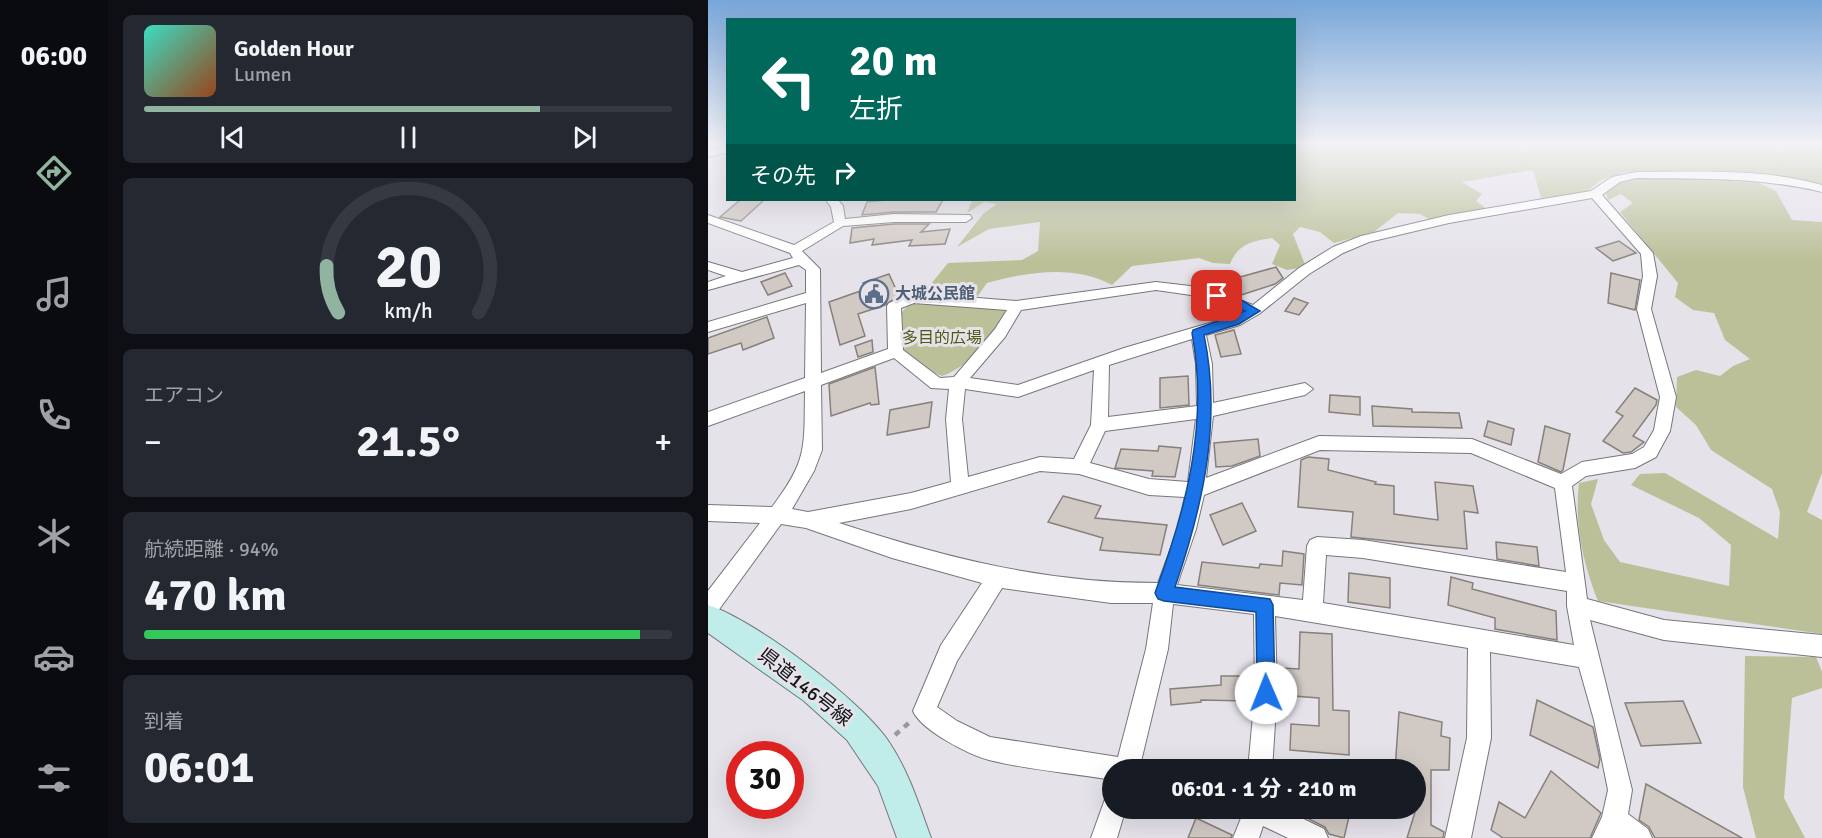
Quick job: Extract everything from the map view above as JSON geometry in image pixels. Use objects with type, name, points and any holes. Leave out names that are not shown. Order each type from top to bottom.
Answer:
[{"type":"main road","name":"県道146号線","points":[[708,619],[720,623],[823,698],[853,724],[889,772],[914,838]]},
{"type":"street","points":[[1254,311],[1234,300],[1174,286],[1156,286],[1016,306],[913,298],[894,306],[896,352],[937,384],[958,382],[1018,391],[1102,361],[1235,321],[1254,311],[1304,271],[1338,250],[1365,239],[1449,219],[1595,194],[1609,184]]},
{"type":"street","points":[[1806,184],[1822,189]]},
{"type":"street","points":[[1563,483],[1582,470],[1635,461],[1650,452],[1662,431],[1668,397],[1644,309],[1650,276],[1647,253],[1595,194]]},
{"type":"street","points":[[833,201],[837,206],[840,223]]},
{"type":"street","points":[[708,286],[742,277],[798,255],[840,223],[894,218],[966,218]]},
{"type":"street","points":[[708,219],[798,255],[813,270],[812,296],[815,330],[812,381],[813,450],[803,475],[788,500],[708,608]]},
{"type":"street","points":[[708,266],[742,277]]},
{"type":"street","points":[[708,327],[812,296]]},
{"type":"street","points":[[960,487],[954,419],[958,382],[1000,333],[1016,306]]},
{"type":"street","points":[[1130,759],[1157,649],[1164,593],[1187,529],[1196,490],[1205,411],[1204,364],[1198,333]]},
{"type":"street","points":[[708,419],[896,352]]},
{"type":"street","points":[[1079,466],[1099,425],[1102,361]]},
{"type":"street","points":[[1099,425],[1205,411],[1305,389]]},
{"type":"street","points":[[806,520],[911,501],[1040,464],[1079,466],[1149,487],[1196,490],[1319,443],[1472,446],[1563,483]]},
{"type":"street","points":[[1563,483],[1577,583],[1577,606],[1587,658],[1605,720],[1620,790],[1610,829],[1639,838]]},
{"type":"street","points":[[708,513],[775,515],[806,520],[892,549],[997,578],[1111,593],[1164,593],[1312,611],[1587,658]]},
{"type":"street","points":[[1312,611],[1317,546],[1374,550],[1577,583]]},
{"type":"street","points":[[997,578],[949,653],[924,711],[949,729],[988,748],[1102,766]]},
{"type":"street","points":[[1261,759],[1266,693],[1264,605]]},
{"type":"street","points":[[1577,606],[1664,630],[1822,646]]},
{"type":"street","points":[[1458,838],[1479,738],[1479,640]]},
{"type":"street","points":[[1104,838],[1110,819]]},
{"type":"street","points":[[1246,838],[1251,819]]},
{"type":"street","points":[[1275,819],[1315,838]]},
{"type":"path","points":[[874,751],[924,711]]},
{"type":"green space","points":[[1296,184],[1466,184],[1482,194],[1476,201],[1487,209],[1429,219],[1420,214],[1398,213],[1374,232],[1334,243],[1320,232],[1300,227],[1293,234],[1306,267],[1287,270],[1272,264],[1280,245],[1272,238],[1246,245],[1237,252],[1230,264],[1213,263],[1199,258],[1132,266],[1112,285],[1082,274],[1050,272],[987,283],[977,297],[940,294],[945,285],[931,284],[948,263],[1022,260],[1038,251],[1040,222],[989,229],[957,247],[983,214],[997,204],[984,202],[967,213],[972,201],[1296,201]]},
{"type":"green space","points":[[1537,184],[1596,184],[1586,192],[1541,198]]},
{"type":"green space","points":[[1761,184],[1776,191],[1792,220],[1822,222],[1822,473],[1807,512],[1822,520],[1822,634],[1598,601],[1581,543],[1578,513],[1579,483],[1598,479],[1591,504],[1604,540],[1620,562],[1729,586],[1731,545],[1699,518],[1631,485],[1640,474],[1665,473],[1778,539],[1780,512],[1772,489],[1711,450],[1696,425],[1676,407],[1677,377],[1696,370],[1720,376],[1733,366],[1750,359],[1725,340],[1714,313],[1693,310],[1675,297],[1678,283],[1620,212],[1633,203],[1621,194],[1608,200],[1605,190],[1615,185]]},
{"type":"green space","name":"多目的広場","points":[[912,301],[1008,309],[988,339],[972,357],[963,365],[942,376],[926,369],[903,352],[902,312]]},
{"type":"green space","points":[[1745,656],[1816,657],[1822,672],[1822,688],[1792,698],[1784,798],[1805,838],[1756,838],[1743,787]]},
{"type":"building","points":[[739,201],[763,201],[741,221],[720,217]]},
{"type":"building","points":[[942,201],[936,212],[862,215],[867,202]]},
{"type":"building","points":[[894,224],[929,224],[921,232],[950,229],[945,244],[909,246],[912,240],[872,245],[874,239],[850,243],[852,228]]},
{"type":"building","points":[[1619,241],[1636,253],[1613,261],[1596,248]]},
{"type":"building","points":[[1276,267],[1283,278],[1275,284],[1241,295],[1233,279]]},
{"type":"building","points":[[785,273],[792,286],[768,295],[761,282]]},
{"type":"building","points":[[1611,273],[1640,280],[1635,310],[1608,303]]},
{"type":"building","name":"大城公民館","points":[[889,274],[899,296],[885,305],[858,314],[865,336],[840,345],[829,302],[866,289],[863,283]]},
{"type":"building","points":[[1294,298],[1308,303],[1299,315],[1285,311]]},
{"type":"building","points":[[767,317],[774,338],[743,350],[741,343],[708,354],[708,338]]},
{"type":"building","points":[[1234,330],[1241,354],[1221,357],[1215,335]]},
{"type":"building","points":[[872,340],[873,352],[858,357],[855,346]]},
{"type":"building","points":[[875,367],[879,404],[871,405],[870,403],[831,416],[829,384]]},
{"type":"building","points":[[1188,376],[1189,405],[1160,408],[1160,378]]},
{"type":"building","points":[[1635,388],[1657,400],[1656,405],[1633,436],[1644,442],[1631,452],[1623,453],[1603,441],[1623,416],[1616,412]]},
{"type":"building","points":[[1330,395],[1360,397],[1360,415],[1329,412]]},
{"type":"building","points":[[932,402],[929,427],[887,435],[890,410]]},
{"type":"building","points":[[1372,406],[1412,409],[1412,412],[1459,413],[1462,428],[1373,426]]},
{"type":"building","points":[[1488,421],[1514,429],[1511,445],[1484,436]]},
{"type":"building","points":[[1545,426],[1570,434],[1561,472],[1538,462]]},
{"type":"building","points":[[1258,439],[1260,456],[1232,466],[1216,467],[1214,443]]},
{"type":"building","points":[[1159,446],[1181,448],[1175,477],[1152,476],[1153,471],[1115,468],[1121,449],[1158,451]]},
{"type":"building","points":[[1308,457],[1329,459],[1328,470],[1376,482],[1375,484],[1394,486],[1394,514],[1438,520],[1435,482],[1473,486],[1478,513],[1464,511],[1467,549],[1351,537],[1353,512],[1298,507],[1301,460]]},
{"type":"building","points":[[1063,496],[1101,506],[1095,518],[1167,525],[1160,555],[1100,550],[1103,538],[1048,522]]},
{"type":"building","points":[[1242,503],[1256,531],[1223,545],[1210,515]]},
{"type":"building","points":[[1496,542],[1537,547],[1539,566],[1497,559]]},
{"type":"building","points":[[1283,551],[1304,554],[1302,585],[1280,583],[1279,595],[1198,585],[1202,562],[1259,568],[1260,564],[1282,566]]},
{"type":"building","points":[[1349,573],[1390,578],[1390,608],[1348,602]]},
{"type":"building","points":[[1451,577],[1473,583],[1472,589],[1556,611],[1557,640],[1495,629],[1495,618],[1448,605]]},
{"type":"building","points":[[1300,632],[1332,634],[1333,710],[1349,711],[1349,755],[1290,750],[1291,724],[1319,726],[1319,698],[1280,695],[1281,668],[1299,669]]},
{"type":"building","points":[[1221,676],[1249,676],[1248,701],[1201,700],[1201,702],[1171,705],[1170,689],[1221,685]]},
{"type":"building","points":[[1537,700],[1593,727],[1600,759],[1598,768],[1530,735]]},
{"type":"building","points":[[1683,701],[1701,743],[1641,746],[1625,703]]},
{"type":"building","points":[[1399,712],[1442,722],[1441,736],[1450,738],[1449,770],[1431,770],[1431,825],[1444,832],[1443,838],[1407,838],[1413,819],[1426,819],[1426,759],[1396,759]]},
{"type":"building","points":[[1551,771],[1601,813],[1590,838],[1503,838],[1491,830],[1499,802],[1525,818]]},
{"type":"building","points":[[1646,784],[1742,838],[1655,838],[1649,827],[1639,820]]},
{"type":"building","points":[[1196,819],[1232,835],[1231,838],[1188,838]]},
{"type":"building","points":[[1309,819],[1348,819],[1344,838],[1329,834],[1325,827]]},
{"type":"place","name":"大城公民館","points":[[874,294]]},
{"type":"route","points":[[1217,296],[1234,300],[1254,311],[1235,321],[1198,333],[1204,364],[1203,448],[1187,529],[1164,593],[1264,605],[1266,693]]}]
